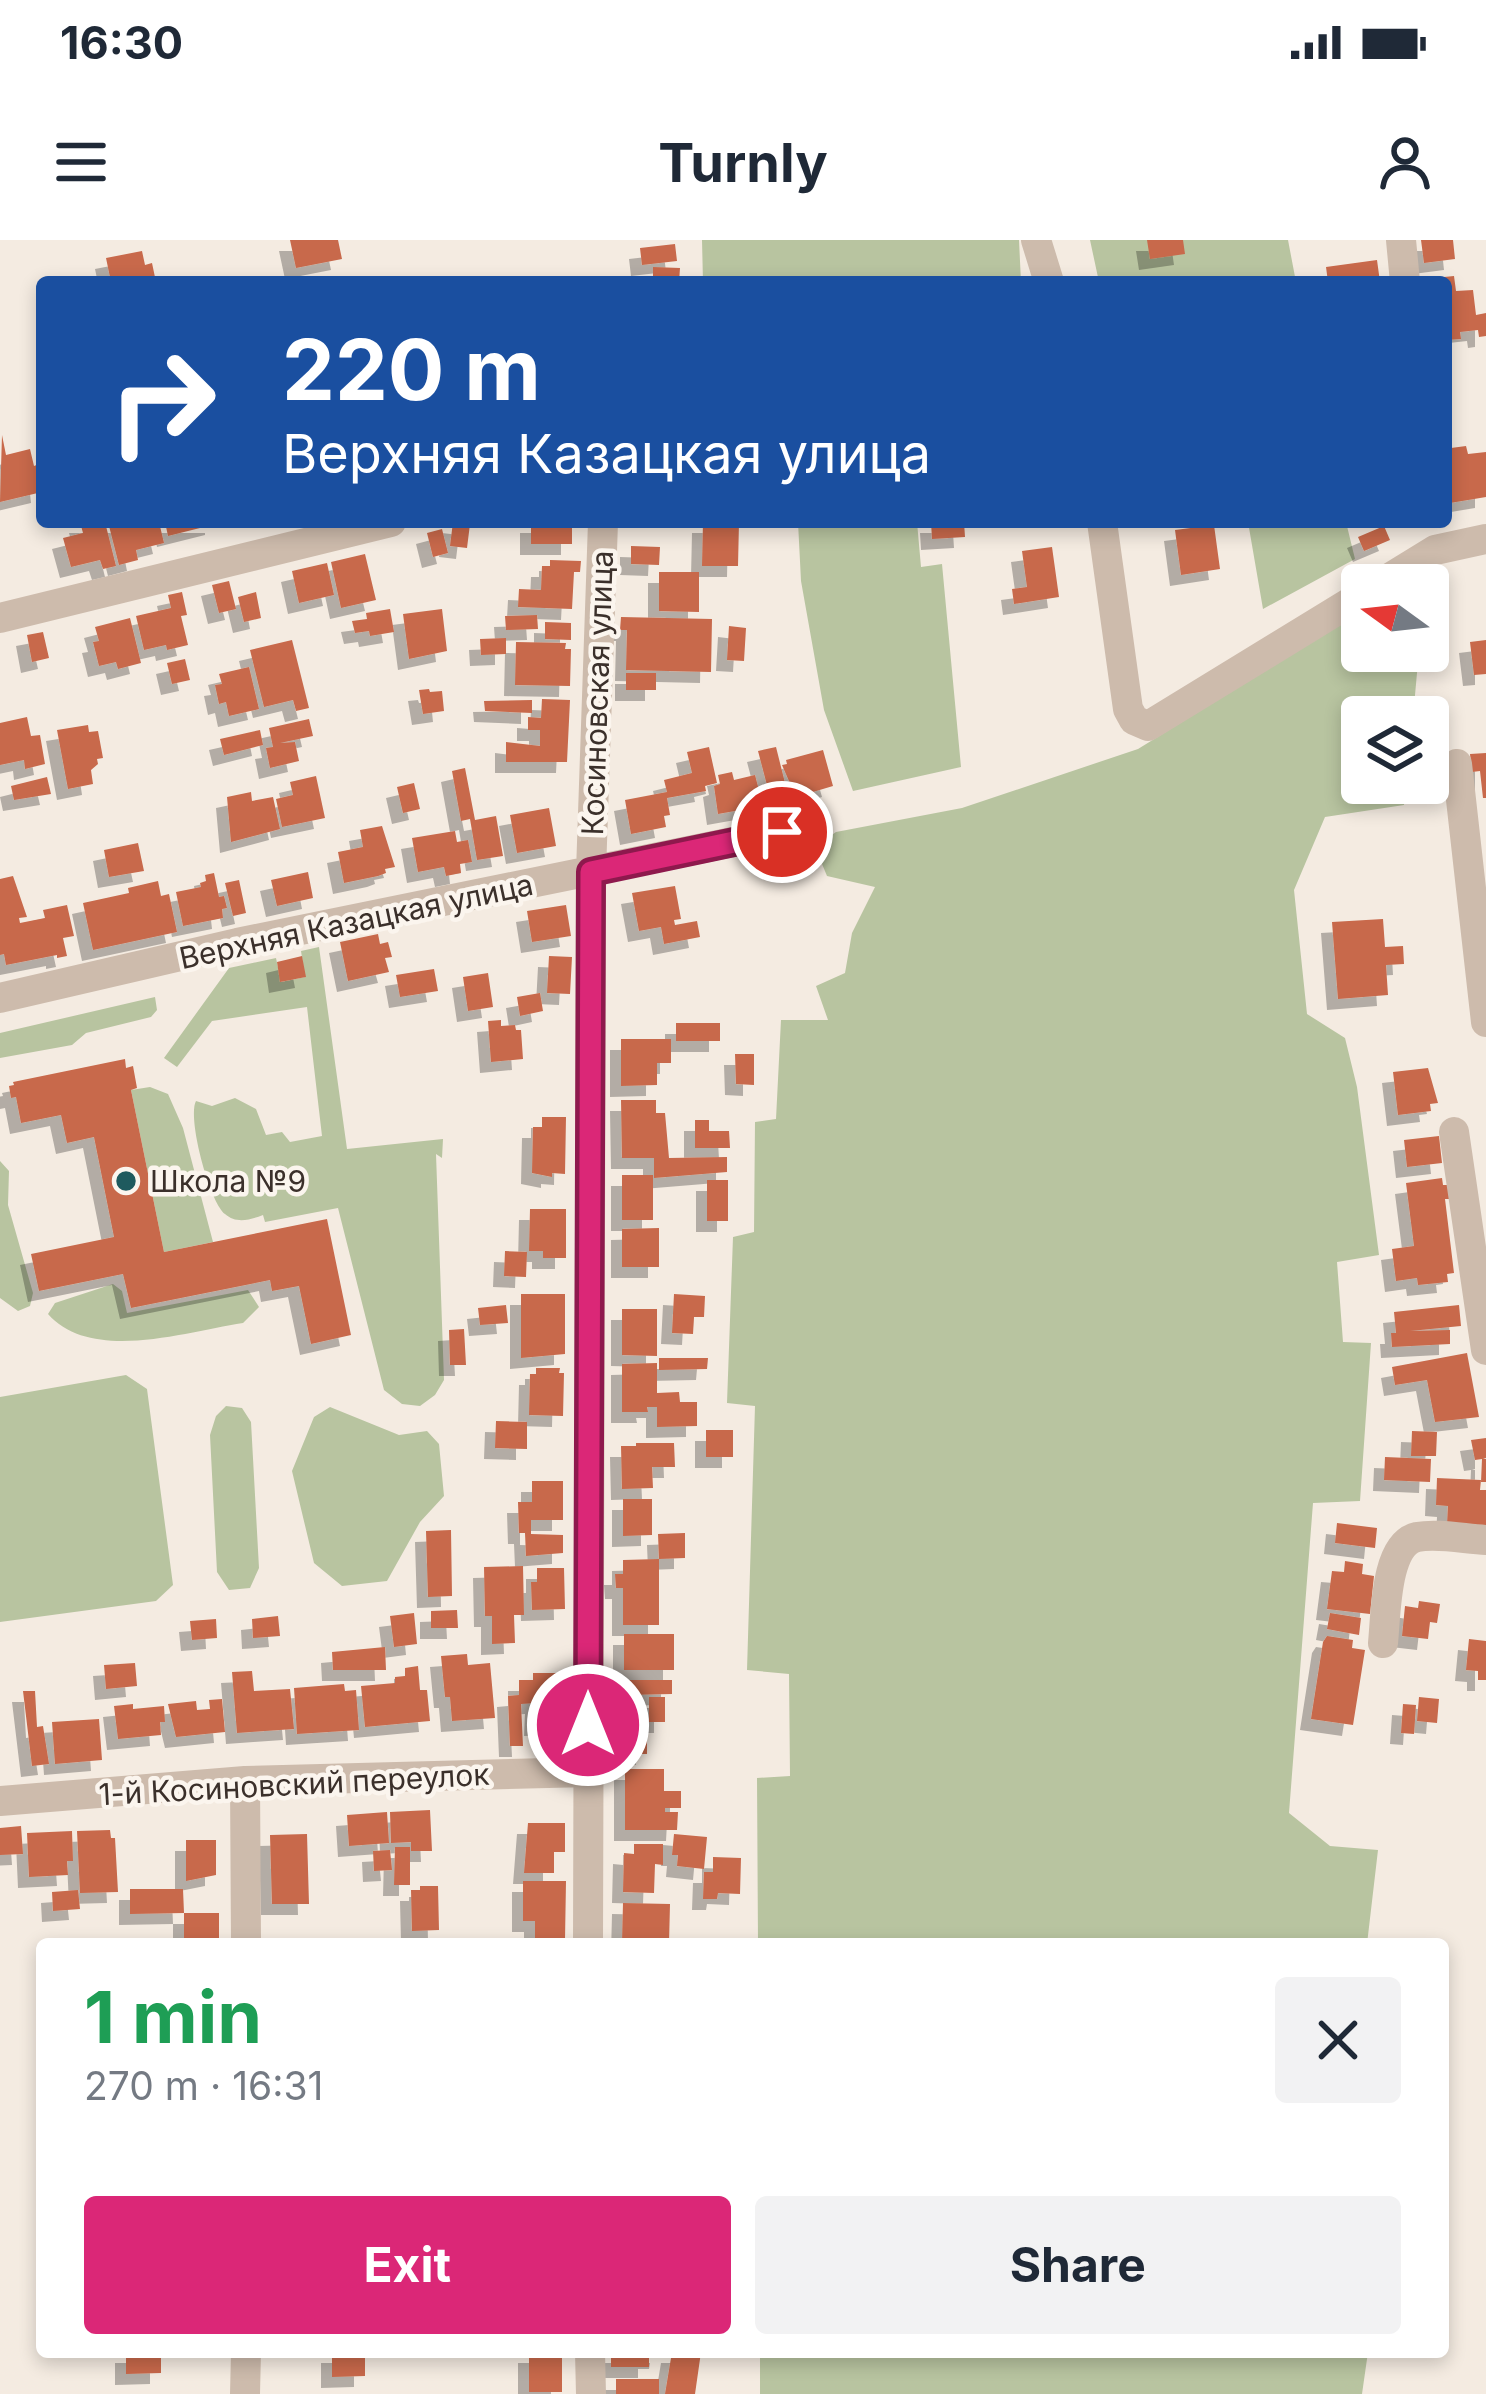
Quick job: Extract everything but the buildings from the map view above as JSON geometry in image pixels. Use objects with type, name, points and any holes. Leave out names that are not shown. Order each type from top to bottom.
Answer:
[{"type":"street","points":[[1036,240],[1047,276]]},
{"type":"street","points":[[1401,240],[1405,276]]},
{"type":"street","points":[[0,618],[368,528]]},
{"type":"street","name":"Косиновская улица","points":[[589,1938],[591,872],[603,528]]},
{"type":"street","points":[[1103,528],[1128,709],[1134,720],[1148,726],[1341,608]]},
{"type":"street","points":[[1402,564],[1433,536],[1486,539]]},
{"type":"street","points":[[1457,764],[1486,1022]]},
{"type":"street","name":"Верхняя Казацкая улица","points":[[0,998],[782,832]]},
{"type":"street","points":[[1454,1132],[1486,1350]]},
{"type":"street","points":[[1383,1642],[1399,1549],[1411,1538],[1423,1536],[1486,1540]]},
{"type":"street","name":"1-й Косиновский переулок","points":[[0,1801],[244,1781],[588,1772]]},
{"type":"street","points":[[244,1781],[246,1938]]},
{"type":"street","points":[[245,2394],[246,2358]]},
{"type":"street","points":[[590,2358],[590,2394]]},
{"type":"green space","points":[[702,240],[1019,240],[1021,276],[703,276]]},
{"type":"green space","points":[[1090,240],[1288,240],[1295,276],[1098,276]]},
{"type":"green space","points":[[798,528],[918,528],[921,567],[942,564],[961,767],[853,791],[824,710],[801,581]]},
{"type":"green space","points":[[1249,528],[1347,528],[1355,559],[1263,609]]},
{"type":"green space","points":[[1341,624],[1341,672],[1417,672],[1415,696],[1341,696],[1341,804],[1404,805],[1325,817],[1294,890],[1307,1014],[1345,1038],[1357,1087],[1379,1255],[1337,1262],[1343,1342],[1371,1343],[1360,1501],[1313,1503],[1289,1813],[1330,1846],[1378,1850],[1368,1938],[758,1938],[757,1778],[790,1776],[789,1674],[747,1670],[755,1406],[727,1403],[733,1237],[754,1232],[755,1122],[776,1119],[781,1020],[828,1020],[816,986],[845,973],[852,933],[875,887],[827,876],[815,847],[836,832],[962,808],[1138,749]]},
{"type":"green space","points":[[319,947],[347,1149],[443,1139],[442,1158],[436,1154],[444,1380],[420,1406],[402,1404],[384,1390],[338,1208],[265,1222],[263,1215],[234,1219],[219,1206],[201,1159],[194,1124],[196,1101],[212,1106],[235,1098],[256,1109],[266,1135],[282,1132],[290,1142],[322,1136],[307,1007],[212,1021],[177,1067],[164,1058],[229,968],[276,958],[281,982],[305,977],[301,951]]},
{"type":"green space","points":[[155,997],[157,1010],[151,1017],[86,1033],[72,1045],[0,1058],[0,1033]]},
{"type":"green space","points":[[150,1087],[168,1094],[183,1128],[213,1242],[164,1252],[131,1090]]},
{"type":"green space","points":[[0,1161],[9,1171],[8,1205],[33,1293],[30,1306],[18,1311],[0,1298]]},
{"type":"green space","points":[[113,1284],[122,1291],[127,1313],[248,1290],[259,1307],[243,1323],[113,1341],[66,1329],[48,1314],[55,1303]]},
{"type":"green space","points":[[126,1375],[147,1389],[173,1585],[156,1601],[0,1622],[0,1397]]},
{"type":"green space","points":[[226,1406],[242,1408],[251,1422],[259,1568],[250,1588],[229,1590],[217,1572],[210,1435],[216,1416]]},
{"type":"green space","points":[[330,1407],[399,1435],[427,1431],[439,1444],[444,1496],[420,1522],[387,1581],[342,1586],[314,1563],[292,1471],[314,1417]]},
{"type":"green space","points":[[760,2358],[1367,2358],[1362,2394],[760,2394]]},
{"type":"place","name":"Школа №9","points":[[126,1181]]},
{"type":"route","points":[[588,1725],[591,872],[782,832]]}]
